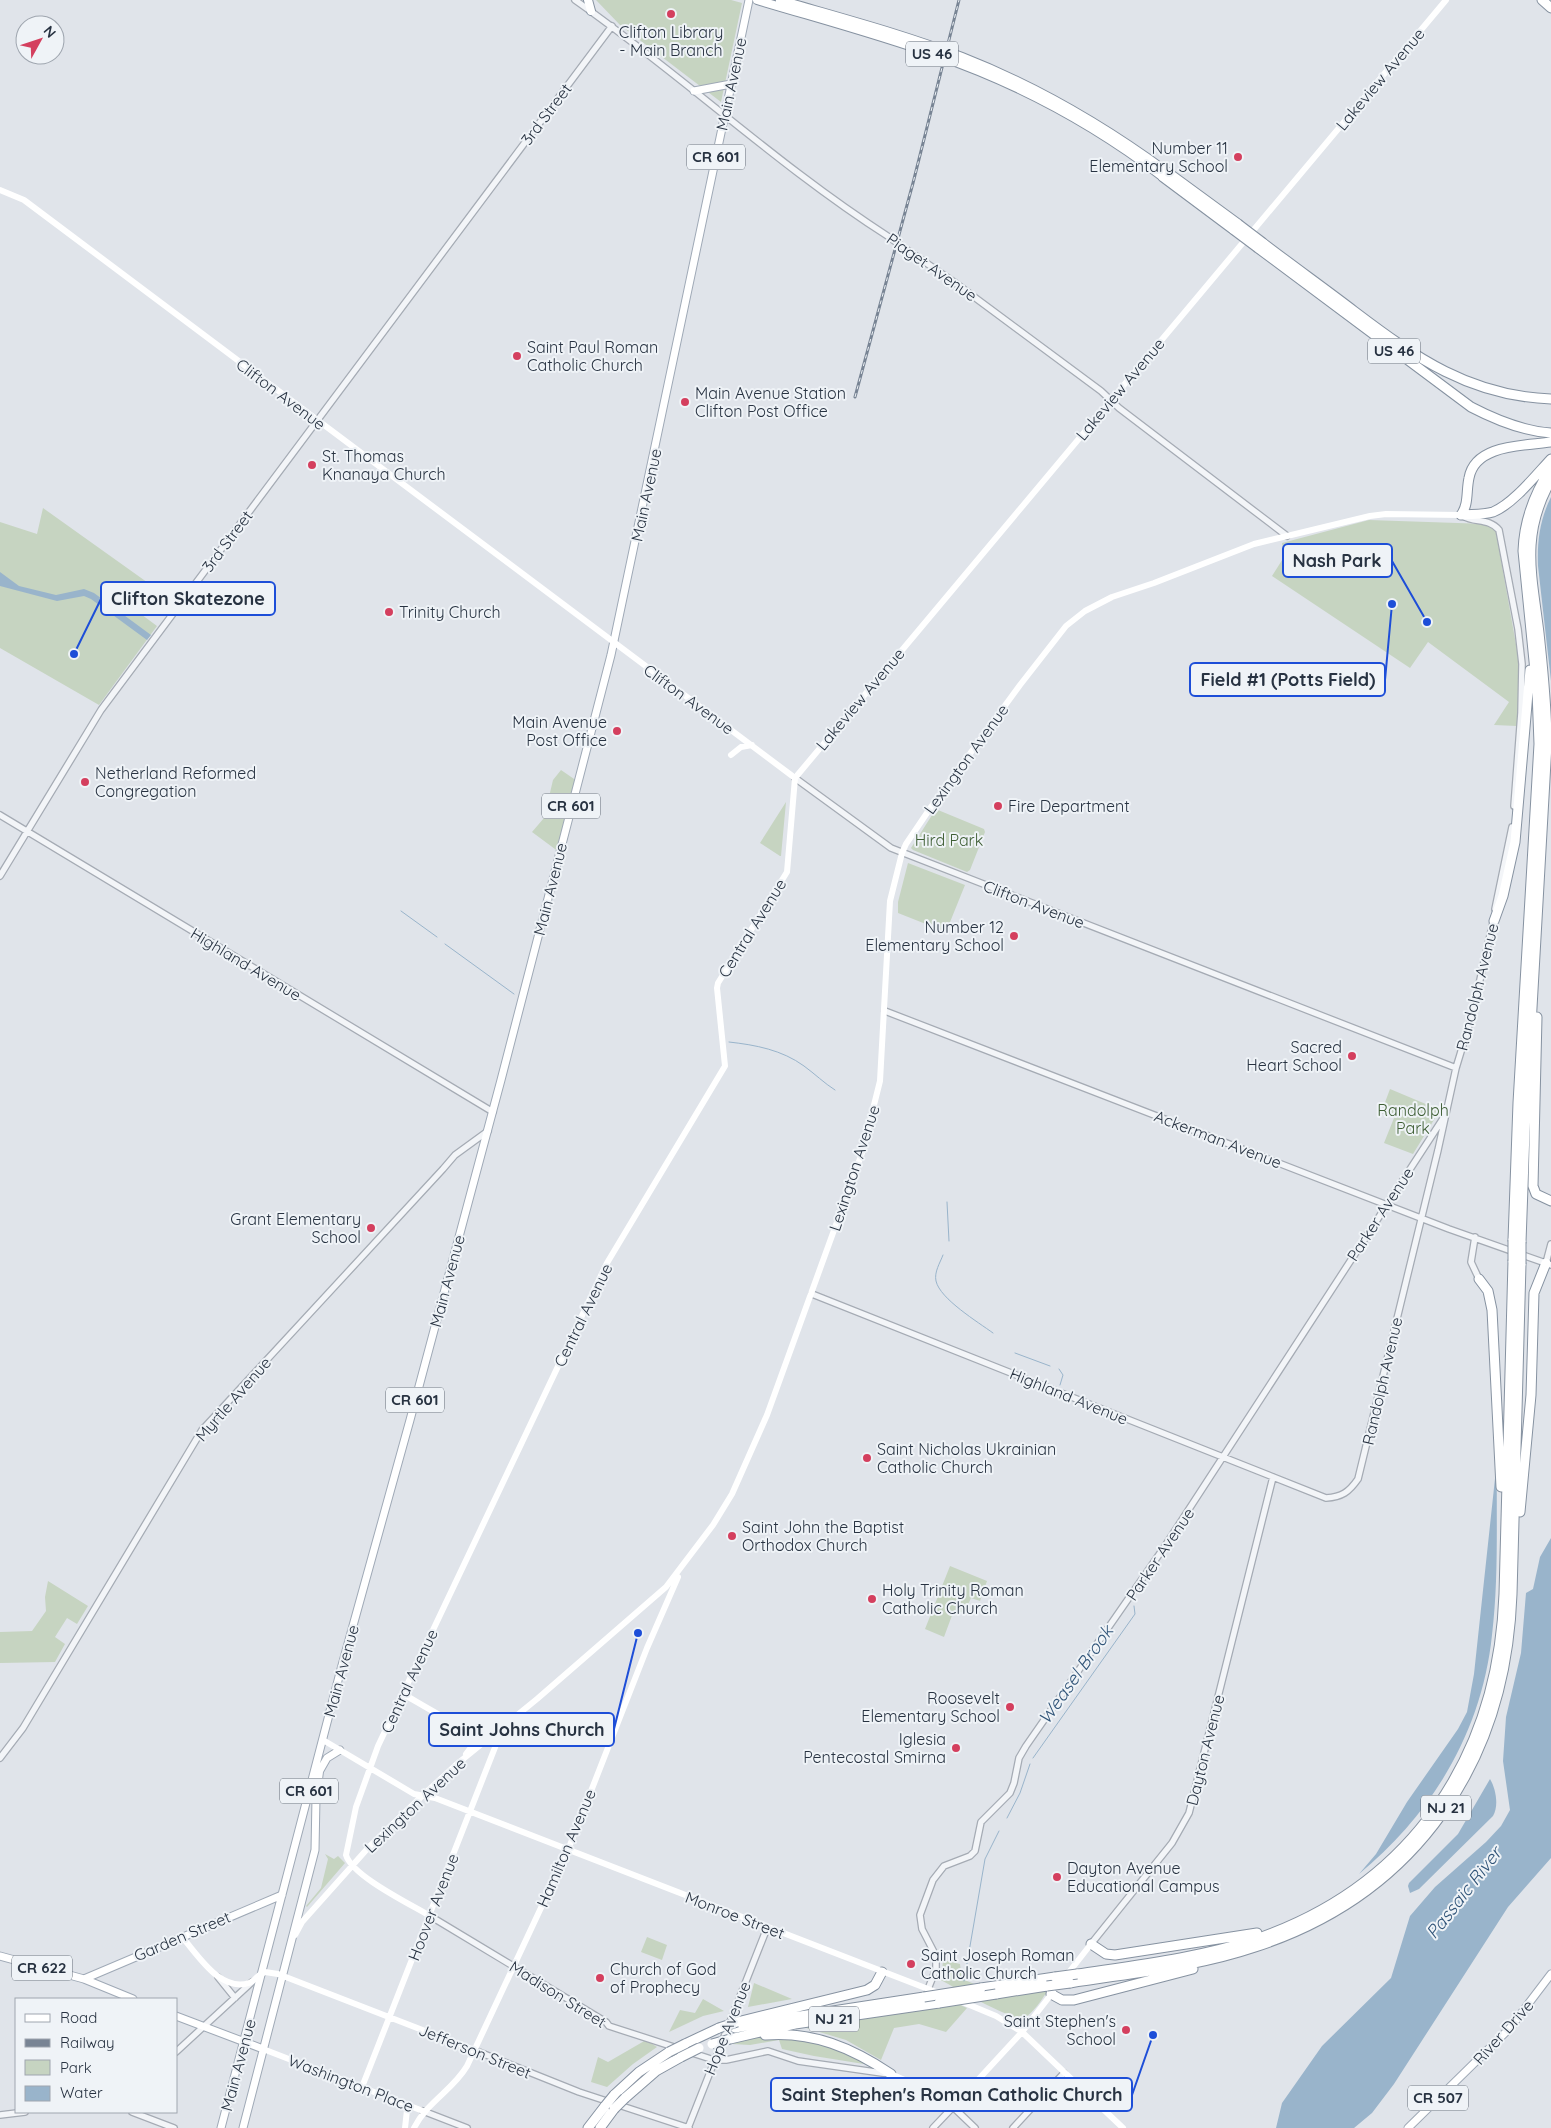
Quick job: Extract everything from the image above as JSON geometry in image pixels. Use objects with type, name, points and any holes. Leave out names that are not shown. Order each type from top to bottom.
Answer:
[{"type":"highway","name":"US 46","points":[[757,0],[969,67],[1038,98],[1075,118],[1165,174]]},
{"type":"highway","name":"US 46","points":[[780,0],[921,42],[1013,79],[1096,123],[1236,227],[1470,407],[1505,423],[1541,432],[1551,432]]},
{"type":"highway","points":[[1542,0],[1551,8]]},
{"type":"highway","points":[[1013,79],[1023,73]]},
{"type":"highway","name":"US 46","points":[[1260,246],[1385,335],[1437,368],[1485,389],[1520,396],[1551,399]]},
{"type":"highway","points":[[1551,442],[1494,451],[1481,457],[1469,475],[1466,504],[1461,515],[1486,514],[1498,509],[1516,495],[1551,459]]},
{"type":"highway","name":"NJ 21","points":[[600,2128],[614,2109],[656,2071],[699,2048],[712,2044],[787,2026],[996,1994],[1049,1990],[1070,1983],[1209,1960],[1257,1947],[1295,1932],[1342,1907],[1386,1875],[1424,1836],[1448,1804],[1473,1763],[1491,1719],[1505,1666],[1517,1262],[1518,1112],[1539,744],[1537,691],[1522,552],[1526,524],[1534,499],[1551,468]]},
{"type":"highway","name":"NJ 21","points":[[1517,1241],[1547,726],[1544,681],[1531,570],[1530,542],[1537,510],[1551,480]]},
{"type":"highway","points":[[1494,921],[1503,896],[1518,822],[1530,676],[1524,578]]},
{"type":"highway","points":[[1538,901],[1539,959],[1533,1186],[1536,1194],[1551,1201]]},
{"type":"highway","points":[[1507,1624],[1516,1587],[1519,1515],[1530,1405],[1534,1293],[1548,1264]]},
{"type":"highway","points":[[1479,1279],[1488,1291],[1492,1310],[1507,1624]]},
{"type":"highway","name":"NJ 21","points":[[588,2128],[614,2095],[639,2072],[669,2052],[718,2030],[736,2025],[794,2017],[926,1993],[982,1988],[1190,1956],[1242,1943],[1304,1919],[1349,1893],[1381,1869],[1409,1841],[1434,1810],[1456,1777],[1474,1741],[1488,1704],[1507,1624]]},
{"type":"highway","points":[[1091,1944],[1106,1954],[1115,1955],[1249,1935],[1279,1926],[1349,1893]]},
{"type":"highway","points":[[1049,1990],[1062,2000],[1080,1999],[1244,1955],[1270,1945],[1295,1932]]},
{"type":"highway","points":[[736,2025],[867,1990],[875,1985],[882,1972]]},
{"type":"highway","points":[[730,2039],[781,2034],[820,2038],[846,2048],[891,2074]]},
{"type":"main road","name":"Lakeview Avenue","points":[[795,778],[1446,0]]},
{"type":"main road","name":"Main Avenue","points":[[220,2128],[322,1740],[488,1131],[614,643],[748,3]]},
{"type":"main road","points":[[694,91],[731,84]]},
{"type":"main road","name":"Clifton Avenue","points":[[0,190],[24,200],[795,778]]},
{"type":"main road","name":"Lexington Avenue","points":[[289,1950],[302,1922],[390,1826],[450,1770],[660,1593],[681,1569],[732,1494],[748,1462],[767,1415],[812,1294],[859,1165],[875,1105],[881,1072],[890,901],[902,853],[931,807],[1057,636],[1074,618],[1117,594],[1154,583],[1254,544],[1370,516],[1386,514],[1461,515]]},
{"type":"main road","points":[[731,756],[741,747],[752,745]]},
{"type":"main road","name":"Central Avenue","points":[[347,1859],[346,1855],[356,1807],[370,1767],[607,1263],[725,1066],[718,983],[787,872],[795,778]]},
{"type":"main road","name":"Hamilton Avenue","points":[[423,2111],[455,2083],[464,2072],[568,1850],[647,1648],[681,1569]]},
{"type":"main road","points":[[404,1694],[464,1728],[474,1736],[474,1742],[450,1770]]},
{"type":"main road","points":[[464,1728],[483,1735],[501,1722],[510,1720]]},
{"type":"main road","name":"Hoover Avenue","points":[[362,2087],[503,1726]]},
{"type":"main road","name":"Main Avenue","points":[[242,2128],[315,1850],[316,1798],[322,1740]]},
{"type":"main road","name":"Monroe Street","points":[[322,1740],[414,1794],[435,1798],[882,1972],[926,1993],[973,2005],[1022,2032],[1123,2128]]},
{"type":"main road","points":[[319,1773],[327,1758],[340,1750]]},
{"type":"main road","name":"Madison Street","points":[[347,1859],[358,1873],[430,1916]]},
{"type":"main road","name":"Garden Street","points":[[84,1979],[282,1895]]},
{"type":"main road","points":[[182,1937],[218,1978],[233,1984],[252,1982],[262,1973]]},
{"type":"main road","name":"Dayton Avenue","points":[[953,2107],[1022,2032],[1049,1990],[1091,1944]]},
{"type":"main road","name":"CR 622","points":[[0,1956],[84,1979],[131,1998]]},
{"type":"main road","name":"Jefferson Street","points":[[262,1973],[268,1972],[282,1976],[474,2050]]},
{"type":"main road","name":"River Drive","points":[[1408,2128],[1510,2028],[1551,1974]]},
{"type":"main road","points":[[178,2017],[264,2049]]},
{"type":"main road","name":"Washington Place","points":[[264,2049],[423,2111]]},
{"type":"main road","name":"Madison Street","points":[[891,2074],[936,2094],[953,2107]]},
{"type":"main road","points":[[402,2102],[407,2110],[405,2128]]},
{"type":"main road","points":[[414,2128],[423,2111]]},
{"type":"street","name":"Piaget Avenue","points":[[575,0],[588,4],[612,26],[724,116],[815,186],[968,292],[1287,536]]},
{"type":"street","name":"3rd Street","points":[[0,876],[101,710],[612,26]]},
{"type":"street","name":"Randolph Avenue","points":[[1326,1498],[1339,1497],[1347,1493],[1358,1479],[1447,1113],[1456,1068],[1472,1015],[1494,921],[1512,825],[1522,706],[1522,664],[1518,629],[1500,534],[1492,523],[1472,521],[1461,515]]},
{"type":"street","name":"Clifton Avenue","points":[[795,778],[891,848],[902,853],[1456,1068]]},
{"type":"street","name":"Highland Avenue","points":[[0,815],[493,1112]]},
{"type":"street","name":"Ackerman Avenue","points":[[884,1011],[1421,1218],[1548,1264]]},
{"type":"street","name":"Parker Avenue","points":[[926,1993],[936,1969],[936,1956],[922,1929],[920,1914],[934,1876],[947,1863],[970,1856],[976,1851],[981,1822],[1010,1794],[1020,1758],[1026,1746],[1124,1607],[1224,1457],[1386,1204],[1447,1113]]},
{"type":"street","name":"Myrtle Avenue","points":[[0,1758],[23,1728],[202,1430],[449,1162],[488,1131]]},
{"type":"street","points":[[1475,1237],[1471,1262],[1479,1279]]},
{"type":"street","points":[[1548,1264],[1551,1244]]},
{"type":"street","name":"Highland Avenue","points":[[812,1294],[1326,1498]]},
{"type":"street","name":"Dayton Avenue","points":[[1091,1944],[1172,1843],[1189,1814],[1273,1477]]},
{"type":"street","name":"Madison Street","points":[[430,1916],[606,2022],[609,2026],[714,2060],[726,2060],[768,2051],[798,2061],[891,2074]]},
{"type":"street","name":"Hope Avenue","points":[[688,2128],[767,1928]]},
{"type":"street","points":[[218,1978],[235,1998]]},
{"type":"street","points":[[178,2050],[252,1982]]},
{"type":"street","name":"Jefferson Street","points":[[474,2050],[579,2092],[688,2128]]},
{"type":"street","points":[[1013,2128],[1064,2073]]},
{"type":"street","points":[[933,2128],[953,2107],[975,2128]]},
{"type":"street","name":"Washington Place","points":[[423,2111],[467,2128]]},
{"type":"street","points":[[0,2115],[17,2113]]},
{"type":"street","points":[[135,2113],[174,2128]]},
{"type":"green space","points":[[596,0],[731,0],[742,3],[721,102],[620,25]]},
{"type":"green space","points":[[43,508],[151,585],[134,609],[157,626],[99,705],[0,648],[0,522],[37,534]]},
{"type":"green space","points":[[1369,520],[1487,524],[1496,532],[1517,650],[1521,686],[1517,726],[1494,725],[1509,702],[1428,642],[1410,668],[1272,576],[1284,557],[1282,543]]},
{"type":"green space","points":[[561,770],[577,781],[559,852],[532,832],[544,818],[553,780]]},
{"type":"green space","points":[[786,802],[781,856],[780,856],[760,843]]},
{"type":"green space","name":"Hird Park","points":[[938,810],[984,829],[985,832],[970,870],[967,872],[911,848],[934,812]]},
{"type":"green space","points":[[908,863],[965,885],[946,932],[898,913],[898,902]]},
{"type":"green space","name":"Randolph Park","points":[[1390,1089],[1440,1110],[1413,1154],[1384,1143],[1394,1118],[1381,1113]]},
{"type":"green space","points":[[950,1566],[987,1581],[980,1601],[971,1598],[964,1613],[954,1610],[944,1637],[925,1629]]},
{"type":"green space","points":[[48,1581],[88,1606],[77,1624],[67,1618],[55,1637],[65,1644],[55,1662],[0,1663],[0,1632],[32,1631],[46,1611],[45,1597]]},
{"type":"green space","points":[[325,1854],[334,1859],[338,1856],[345,1863],[307,1907],[321,1888],[328,1859]]},
{"type":"green space","points":[[647,1937],[667,1945],[662,1960],[641,1952]]},
{"type":"green space","points":[[943,1960],[960,1964],[962,1979],[1002,1995],[1049,1989],[1027,2016],[1023,2018],[1017,2017],[995,2009],[939,1979]]},
{"type":"green space","points":[[754,1983],[792,1999],[748,2007]]},
{"type":"green space","points":[[703,1999],[724,2011],[703,2016],[669,2032],[680,2010],[695,2013]]},
{"type":"green space","points":[[958,2004],[967,2008],[946,2032],[919,2024],[894,2028],[881,2060],[846,2040],[806,2028]]},
{"type":"green space","points":[[777,2035],[821,2040],[876,2066],[782,2049],[779,2040],[750,2045],[732,2044],[756,2037]]},
{"type":"green space","points":[[646,2040],[657,2047],[633,2064],[607,2087],[591,2082],[598,2057],[608,2062]]},
{"type":"water","points":[[1551,497],[1551,681],[1538,557],[1542,522]]},
{"type":"water","points":[[0,572],[19,586],[56,595],[84,589],[94,593],[151,635],[147,640],[91,599],[84,596],[57,601],[0,586]]},
{"type":"water","points":[[1497,1460],[1494,1613],[1486,1670],[1477,1704],[1465,1737],[1450,1768],[1431,1797],[1386,1850],[1359,1874],[1376,1854],[1407,1802],[1458,1729],[1467,1712],[1474,1674]]},
{"type":"water","name":"Passaic River","points":[[1551,1538],[1551,1858],[1508,1907],[1394,2084],[1372,2113],[1354,2128],[1276,2128],[1282,2103],[1322,2046],[1391,1978],[1410,1916],[1435,1887],[1486,1842],[1501,1826],[1510,1810],[1503,1761],[1506,1717],[1521,1653],[1526,1593],[1533,1589],[1540,1557]]},
{"type":"water","points":[[1490,1779],[1496,1798],[1493,1816],[1419,1889],[1410,1893],[1409,1883],[1458,1834]]},
{"type":"waterway","name":"Weasel Brook","points":[[401,911],[437,937]]},
{"type":"waterway","name":"Weasel Brook","points":[[445,944],[514,994]]},
{"type":"waterway","name":"Weasel Brook","points":[[729,1042],[778,1052],[796,1060],[835,1090]]},
{"type":"waterway","name":"Weasel Brook","points":[[947,1202],[949,1241]]},
{"type":"waterway","name":"Weasel Brook","points":[[943,1255],[936,1274],[939,1288],[960,1310],[993,1333]]},
{"type":"waterway","name":"Weasel Brook","points":[[1015,1353],[1050,1366]]},
{"type":"waterway","name":"Weasel Brook","points":[[1059,1369],[1063,1375],[1060,1385]]},
{"type":"waterway","name":"Weasel Brook","points":[[1033,1758],[1135,1614],[1134,1606]]},
{"type":"waterway","name":"Weasel Brook","points":[[1007,1818],[1020,1793],[1030,1764]]},
{"type":"waterway","name":"Weasel Brook","points":[[964,1981],[985,1859],[999,1831]]},
{"type":"railway","points":[[855,397],[913,183],[959,0]]},
{"type":"place","name":"Clifton Library - Main Branch","points":[[671,14]]},
{"type":"place","name":"Number 11 Elementary School","points":[[1238,157]]},
{"type":"place","name":"Saint Paul Roman Catholic Church","points":[[517,356]]},
{"type":"place","name":"Main Avenue Station Clifton Post Office","points":[[685,402]]},
{"type":"place","name":"St. Thomas Knanaya Church","points":[[312,465]]},
{"type":"place","name":"Field #1 (Potts Field)","points":[[1392,604]]},
{"type":"place","name":"Trinity Church","points":[[389,612]]},
{"type":"place","name":"Nash Park","points":[[1427,622]]},
{"type":"place","name":"Clifton Skatezone","points":[[74,654]]},
{"type":"place","name":"Main Avenue Post Office","points":[[617,731]]},
{"type":"place","name":"Netherland Reformed Congregation","points":[[85,782]]},
{"type":"place","name":"Fire Department","points":[[998,806]]},
{"type":"place","name":"Number 12 Elementary School","points":[[1014,936]]},
{"type":"place","name":"Sacred Heart School","points":[[1352,1056]]},
{"type":"place","name":"Grant Elementary School","points":[[371,1228]]},
{"type":"place","name":"Saint Nicholas Ukrainian Catholic Church","points":[[867,1458]]},
{"type":"place","name":"Saint John the Baptist Orthodox Church","points":[[732,1536]]},
{"type":"place","name":"Holy Trinity Roman Catholic Church","points":[[872,1599]]},
{"type":"place","name":"Saint Johns Church","points":[[638,1633]]},
{"type":"place","name":"Roosevelt Elementary School","points":[[1010,1707]]},
{"type":"place","name":"Iglesia Pentecostal Smirna","points":[[956,1748]]},
{"type":"place","name":"Dayton Avenue Educational Campus","points":[[1057,1877]]},
{"type":"place","name":"Saint Joseph Roman Catholic Church","points":[[911,1964]]},
{"type":"place","name":"Church of God of Prophecy","points":[[600,1978]]},
{"type":"place","name":"Saint Stephen's School","points":[[1126,2030]]},
{"type":"place","name":"Saint Stephen's Roman Catholic Church","points":[[1153,2035]]}]
